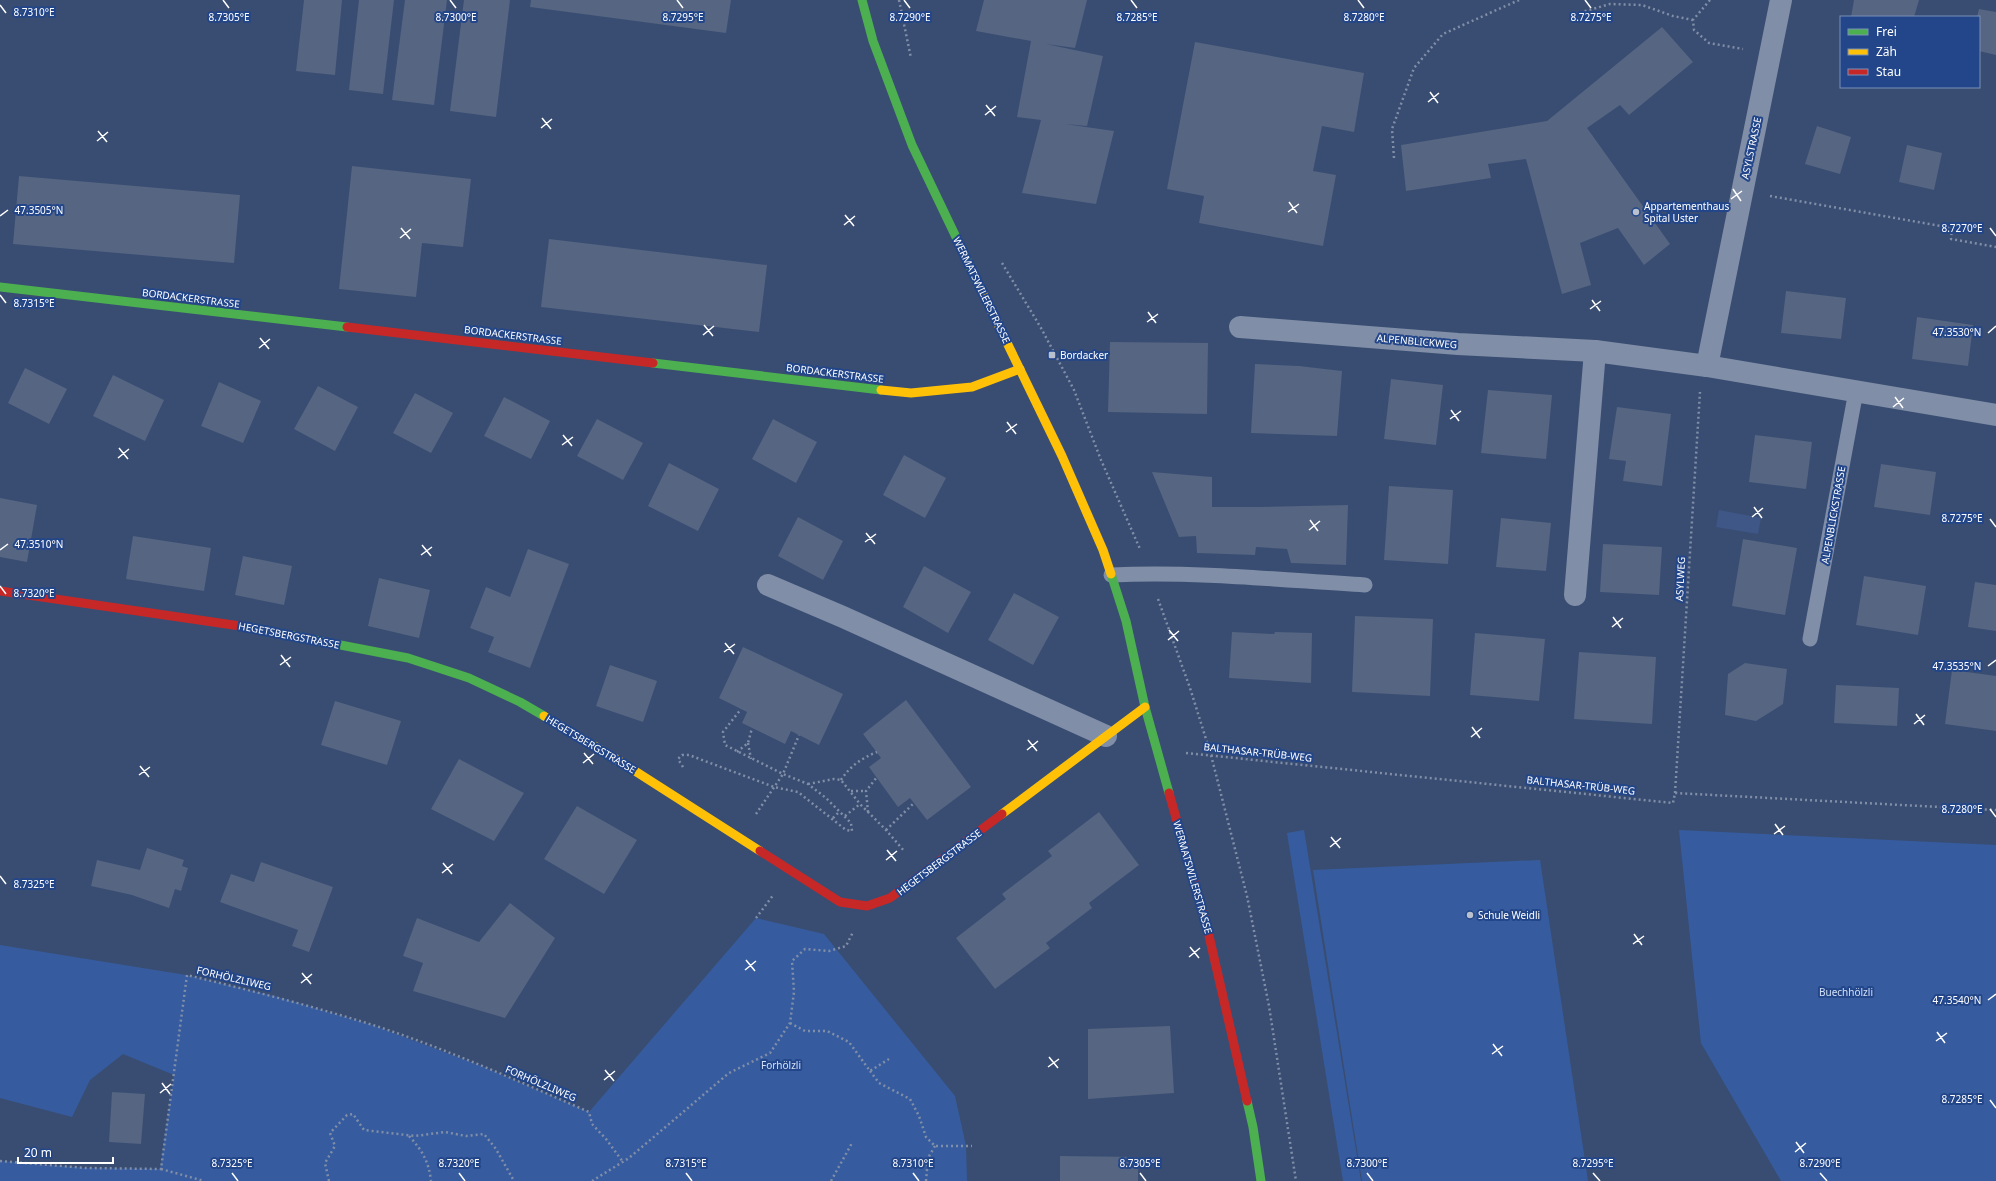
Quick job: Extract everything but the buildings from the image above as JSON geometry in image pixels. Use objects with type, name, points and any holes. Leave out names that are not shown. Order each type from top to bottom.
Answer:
[{"type":"street","name":"WERMATSWILERSTRASSE","points":[[862,0],[873,42],[912,145],[1066,463],[1112,575],[1126,621],[1145,707],[1208,927],[1253,1127],[1261,1181]]},
{"type":"street","name":"ASYLSTRASSE","points":[[1705,366],[1781,0]]},
{"type":"street","name":"BORDACKERSTRASSE","points":[[0,287],[911,392],[972,387],[1020,369]]},
{"type":"street","name":"ALPENBLICKWEG","points":[[1240,327],[1458,344],[1595,351],[1705,366]]},
{"type":"street","points":[[1575,595],[1595,351]]},
{"type":"street","points":[[1705,366],[1996,415]]},
{"type":"street","points":[[768,585],[843,617],[1106,736]]},
{"type":"street","name":"HEGETSBERGSTRASSE","points":[[0,591],[230,624],[408,658],[469,678],[520,702],[610,755],[744,840],[814,887],[840,902],[867,906],[890,898],[1145,707]]},
{"type":"lane","name":"ALPENBLICKSTRASSE","points":[[1810,639],[1856,391]]},
{"type":"lane","points":[[1112,575],[1204,575],[1365,585]]},
{"type":"path","points":[[1394,158],[1392,129],[1414,68],[1443,34],[1519,0]]},
{"type":"path","points":[[1710,0],[1693,20],[1694,30],[1709,43],[1770,54]]},
{"type":"path","points":[[1575,14],[1610,4],[1642,5],[1673,16],[1693,20]]},
{"type":"path","points":[[1742,191],[1952,228],[1951,239],[1996,247]]},
{"type":"path","name":"ASYLWEG","points":[[1675,793],[1700,396],[1705,366]]},
{"type":"path","points":[[687,770],[678,760],[682,755],[689,755],[774,787],[798,792],[833,818],[846,830],[852,831],[851,823],[840,811],[808,784],[751,759],[725,745],[723,732],[741,709]]},
{"type":"path","points":[[751,759],[748,743],[752,728]]},
{"type":"path","points":[[762,804],[783,774],[799,735]]},
{"type":"path","points":[[737,752],[748,743]]},
{"type":"path","name":"BALTHASAR-TRÜB-WEG","points":[[1157,750],[1673,803],[1675,793]]},
{"type":"path","points":[[841,780],[847,771],[864,757],[877,752]]},
{"type":"path","points":[[808,784],[834,778],[841,780],[860,804],[886,830],[923,874]]},
{"type":"path","points":[[868,812],[866,791],[877,778]]},
{"type":"path","points":[[850,791],[866,791]]},
{"type":"path","points":[[1675,793],[1996,810]]},
{"type":"path","points":[[886,830],[914,803]]},
{"type":"path","points":[[844,816],[860,804]]},
{"type":"path","points":[[833,818],[840,811]]},
{"type":"path","points":[[592,1181],[623,1162],[729,1073],[770,1053],[790,1023],[794,992],[792,961],[805,949],[829,951],[846,946],[867,906]]},
{"type":"path","name":"FORHÖLZLIWEG","points":[[160,1169],[186,975],[278,997],[374,1026],[478,1065],[589,1112],[592,1124],[606,1138],[623,1162]]},
{"type":"path","points":[[790,1023],[805,1031],[827,1031],[849,1042],[879,1083],[910,1099],[919,1116],[926,1137],[935,1146],[972,1146]]},
{"type":"path","points":[[870,1071],[889,1059]]},
{"type":"path","points":[[329,1181],[325,1163],[335,1146],[330,1133],[347,1115],[354,1114],[364,1130],[408,1135],[445,1132],[466,1136],[484,1134],[496,1149],[514,1181]]},
{"type":"path","points":[[408,1135],[422,1151],[430,1169],[431,1181]]},
{"type":"path","points":[[831,1181],[852,1143]]},
{"type":"path","points":[[926,1181],[928,1158],[935,1146]]},
{"type":"path","points":[[0,1161],[86,1168],[160,1169],[204,1181]]},
{"type":"green space","points":[[1304,830],[1361,1181],[1343,1181],[1287,833]]},
{"type":"green space","name":"Buechhölzli","points":[[1679,830],[1996,845],[1996,1181],[1781,1181],[1701,1043]]},
{"type":"green space","points":[[1540,860],[1588,1181],[1362,1181],[1313,870]]},
{"type":"green space","name":"Forhölzli","points":[[756,918],[824,934],[955,1096],[966,1146],[967,1181],[0,1181],[0,1161],[86,1168],[160,1169],[174,1075],[123,1054],[90,1080],[72,1117],[0,1098],[0,945],[186,975],[278,997],[375,1026],[479,1065],[589,1112]]},
{"type":"shaded area","points":[[1719,510],[1761,518],[1758,534],[1716,527]]},
{"type":"traffic: fast","points":[[862,0],[873,41],[912,145],[977,281]]},
{"type":"traffic: fast","points":[[0,287],[347,327]]},
{"type":"traffic: fast","points":[[653,363],[881,390]]},
{"type":"traffic: fast","points":[[1111,574],[1126,621],[1145,707],[1169,793]]},
{"type":"traffic: fast","points":[[247,627],[408,658],[469,678],[520,702],[544,716]]},
{"type":"traffic: fast","points":[[1247,1101],[1253,1127],[1261,1181]]},
{"type":"traffic: slow","points":[[977,281],[1062,456],[1103,550],[1111,574]]},
{"type":"traffic: slow","points":[[881,390],[911,393],[972,387],[1020,369]]},
{"type":"traffic: slow","points":[[1002,814],[1145,707]]},
{"type":"traffic: slow","points":[[544,716],[610,755],[760,851]]},
{"type":"traffic: jam","points":[[347,327],[653,363]]},
{"type":"traffic: jam","points":[[0,591],[247,627]]},
{"type":"traffic: jam","points":[[1169,793],[1207,927],[1247,1101]]},
{"type":"traffic: jam","points":[[760,851],[840,902],[867,906],[890,898],[1002,814]]},
{"type":"place","name":"Appartementhaus Spital Uster","points":[[1636,212]]},
{"type":"place","name":"Bordacker","points":[[1052,355]]},
{"type":"place","name":"Schule Weidli","points":[[1470,915]]}]
